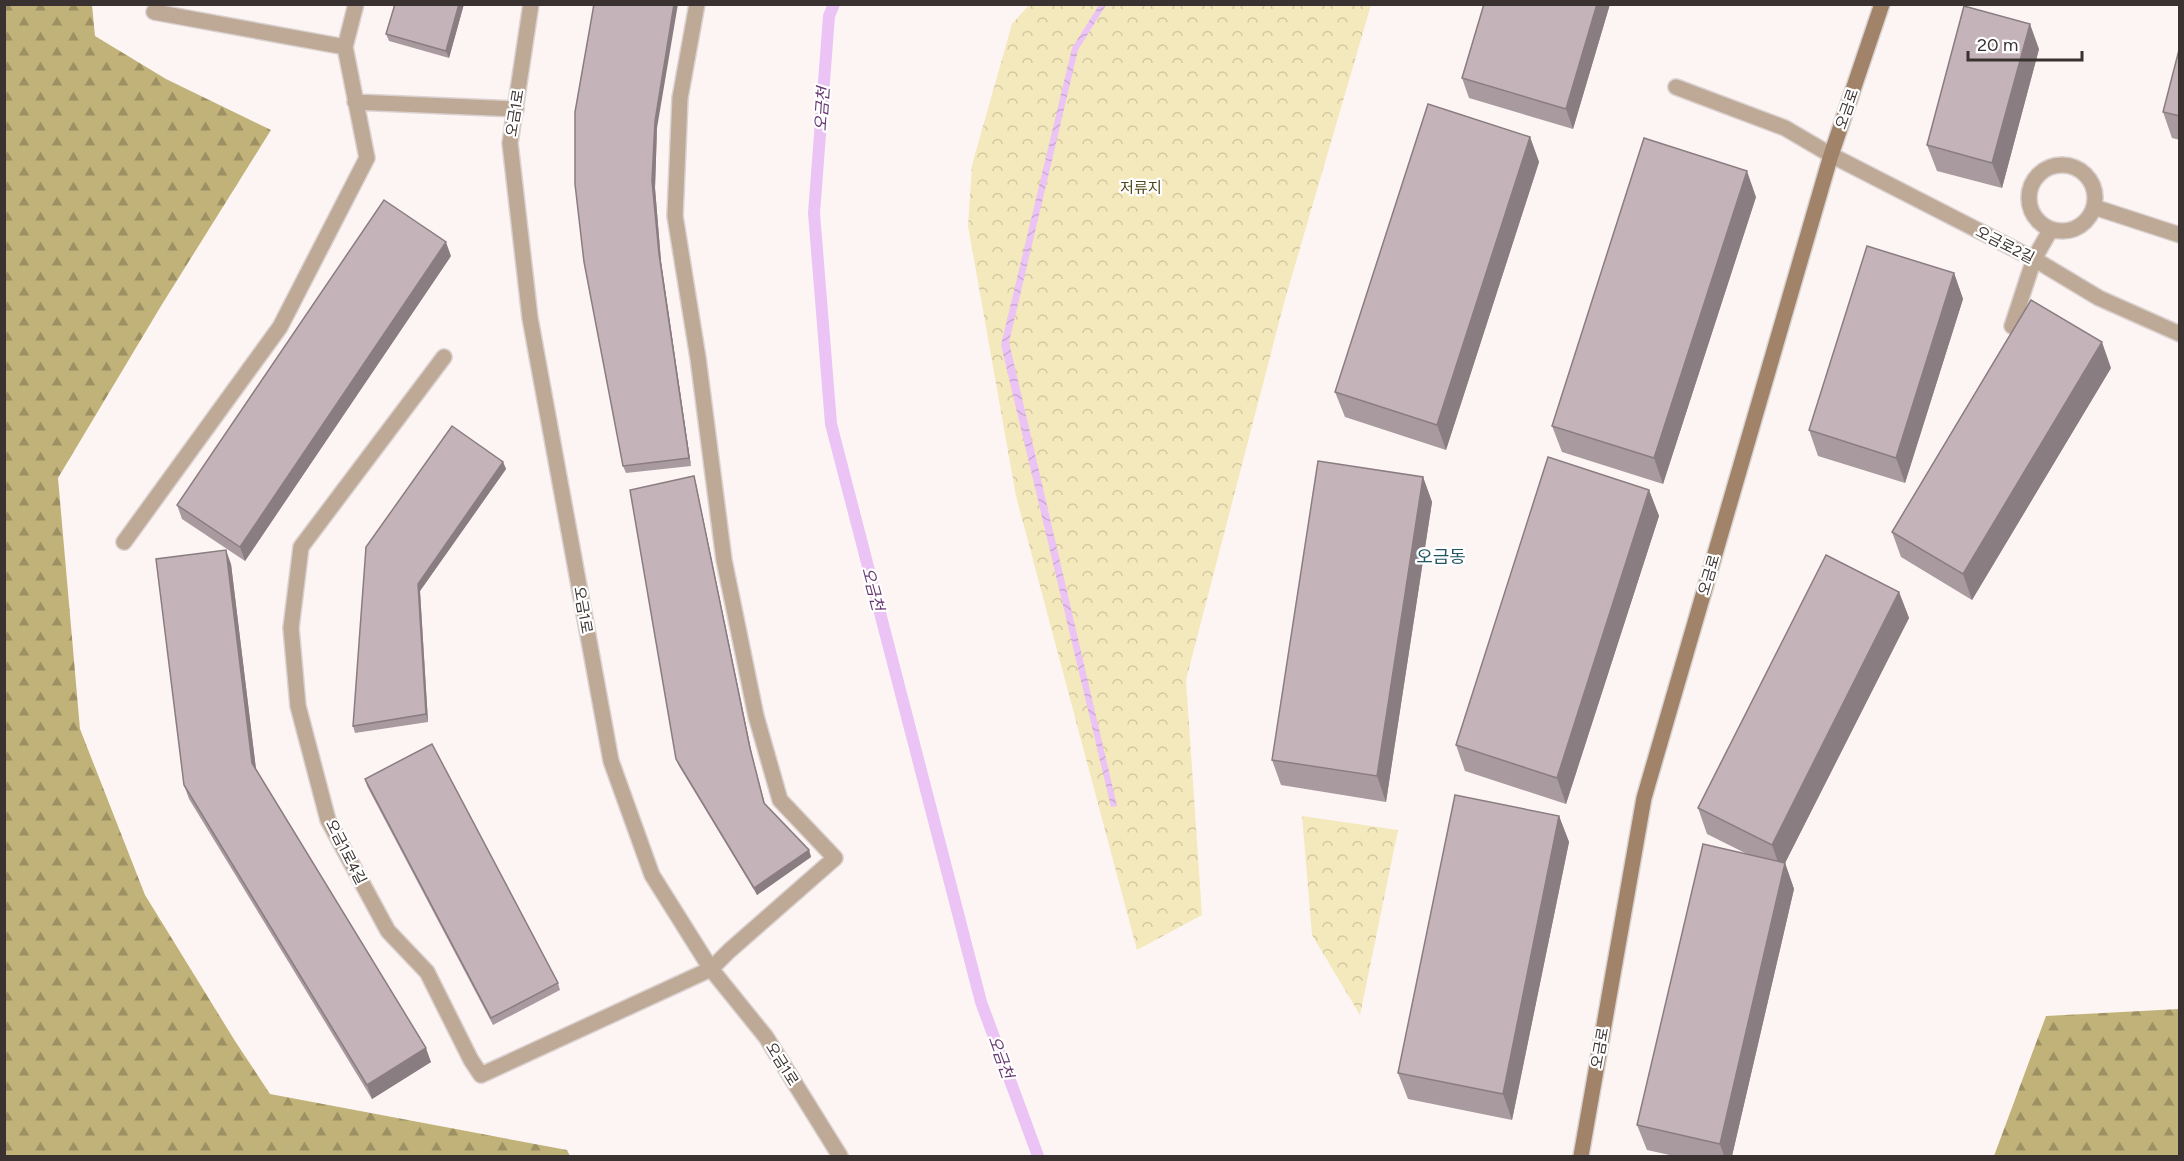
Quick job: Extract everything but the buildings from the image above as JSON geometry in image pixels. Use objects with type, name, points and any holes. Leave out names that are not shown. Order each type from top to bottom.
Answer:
[{"type":"street","points":[[124,542],[280,327],[367,158],[345,47],[356,4]]},
{"type":"street","name":"오금1로","points":[[531,4],[510,144],[530,318],[611,761],[652,876],[711,969],[766,1037],[840,1156]]},
{"type":"street","points":[[697,4],[680,98],[675,216],[698,358],[724,560],[756,716],[780,800],[835,858],[711,969]]},
{"type":"street","name":"오금로","points":[[1581,1156],[1644,798],[1831,155],[1882,4]]},
{"type":"street","points":[[154,12],[345,47]]},
{"type":"street","name":"오금로2길","points":[[1676,87],[1785,128],[1831,155],[2034,259],[2099,298],[2180,334]]},
{"type":"street","points":[[355,102],[516,109]]},
{"type":"street","points":[[2057,165],[2079,169],[2087,176],[2092,186],[2095,196],[2094,207],[2089,217],[2072,230],[2051,229],[2041,224],[2034,216],[2029,195],[2032,184],[2047,169],[2057,165]]},
{"type":"street","points":[[2094,207],[2180,235]]},
{"type":"street","points":[[2012,326],[2034,259],[2051,229]]},
{"type":"street","name":"오금1로4길","points":[[444,357],[302,547],[291,628],[298,706],[328,820],[388,932],[427,972],[471,1060],[481,1075],[711,969]]},
{"type":"green space","points":[[5,4],[92,5],[95,36],[166,79],[271,130],[161,306],[58,478],[80,729],[145,895],[270,1094],[567,1150],[570,1156],[5,1156]]},
{"type":"green space","name":"저류지","points":[[1029,5],[1371,5],[1284,303],[1186,680],[1202,915],[1137,950],[1016,496],[968,226],[972,165],[1012,24]]},
{"type":"green space","points":[[1302,816],[1398,830],[1360,1015],[1312,935]]},
{"type":"green space","points":[[2179,1009],[2179,1156],[1994,1156],[2046,1016]]},
{"type":"water","points":[[1099,5],[1106,5],[1078,50],[1009,342],[1117,806],[1111,807],[1001,345],[1072,48]]},
{"type":"waterway","name":"오금천","points":[[834,4],[829,16],[814,213],[831,424],[981,1002],[1038,1156]]},
{"type":"district","name":"오금동","points":[[1441,557]]}]
